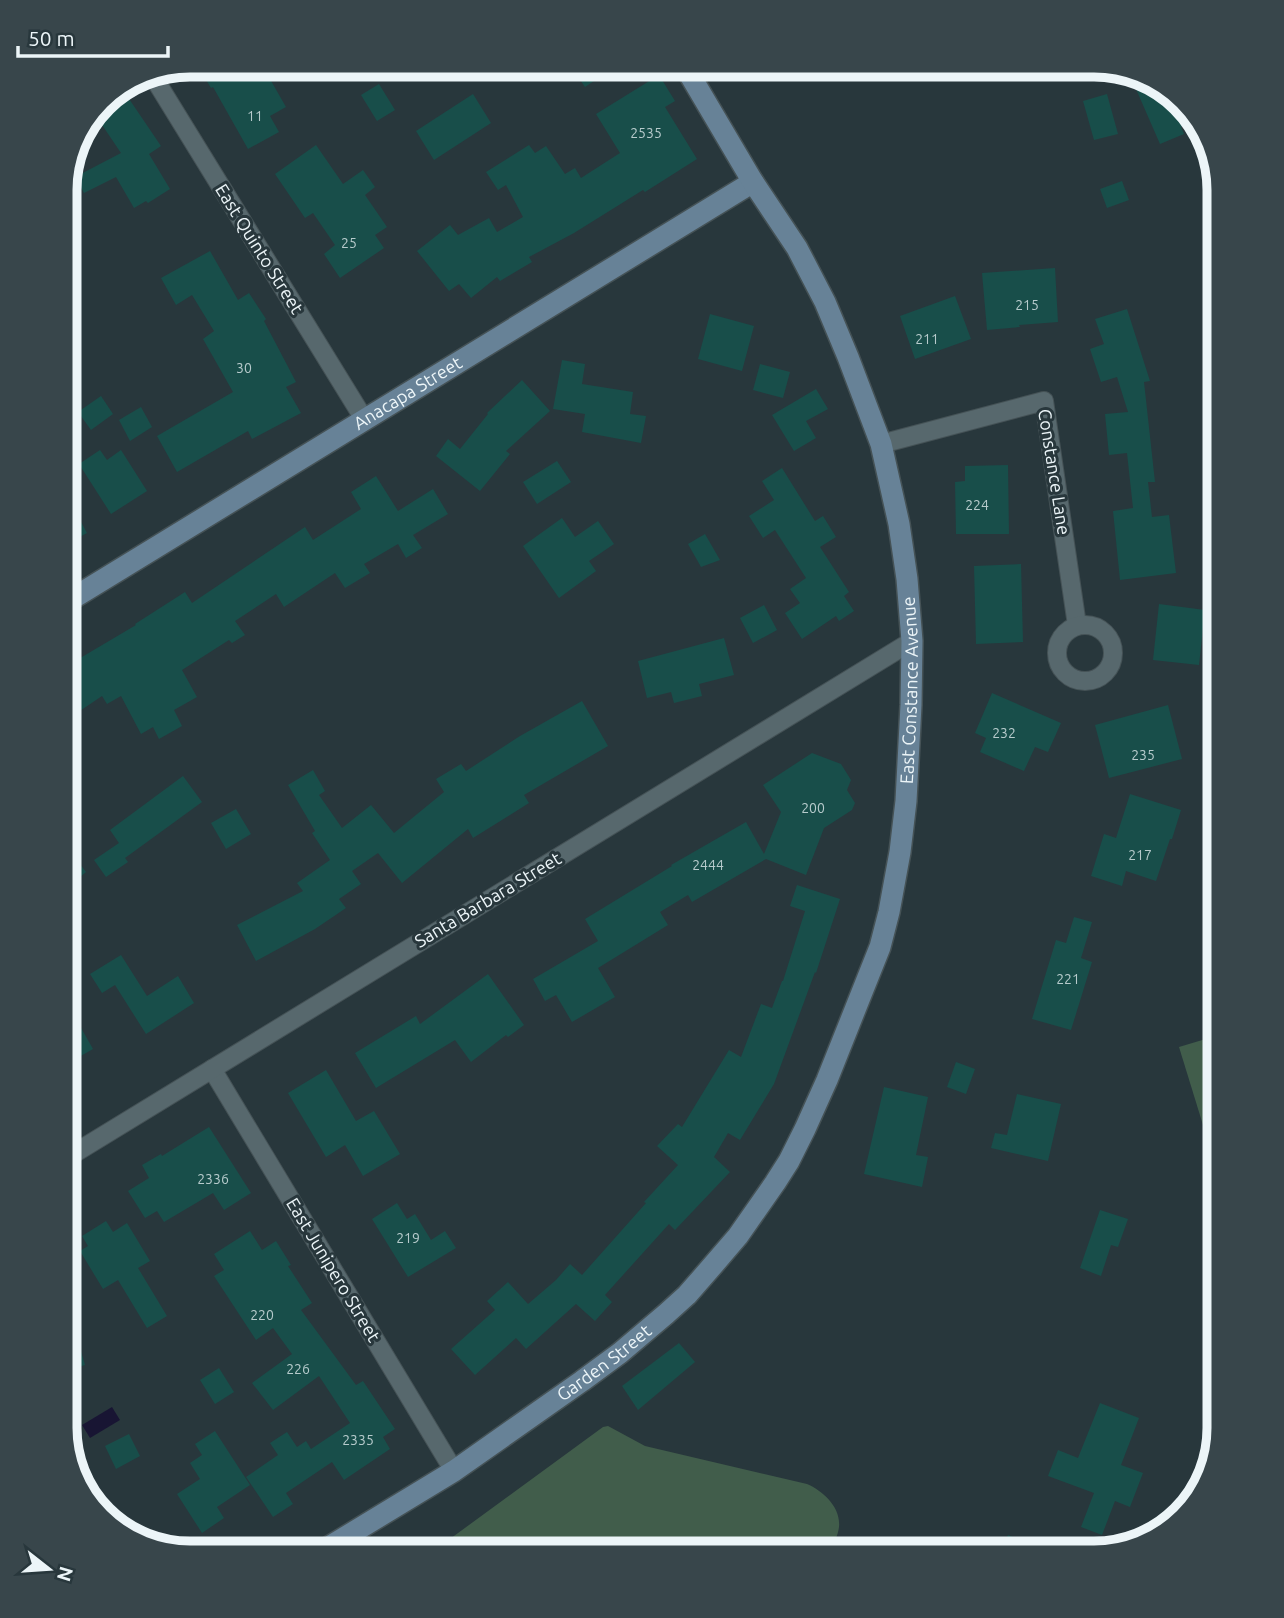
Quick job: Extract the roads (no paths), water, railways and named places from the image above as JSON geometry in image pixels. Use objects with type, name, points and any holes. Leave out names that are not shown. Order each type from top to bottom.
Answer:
[{"type":"street","name":"East Constance Avenue","points":[[691,77],[753,182],[797,248],[849,357],[881,444],[899,524],[906,579],[912,641],[911,705],[906,801],[900,852],[880,947],[818,1100]]},
{"type":"street","name":"East Quinto Street","points":[[157,83],[363,419]]},
{"type":"street","name":"Anacapa Street","points":[[77,596],[753,182]]},
{"type":"street","name":"Constance Lane","points":[[881,444],[1044,401],[1077,625]]},
{"type":"street","name":"Santa Barbara Street","points":[[77,1152],[912,641]]},
{"type":"street","name":"East Junipero Street","points":[[212,1069],[454,1471]]},
{"type":"street","name":"Garden Street","points":[[339,1541],[454,1471],[528,1420],[610,1360],[687,1295],[738,1236],[775,1183],[789,1161],[818,1100]]}]
